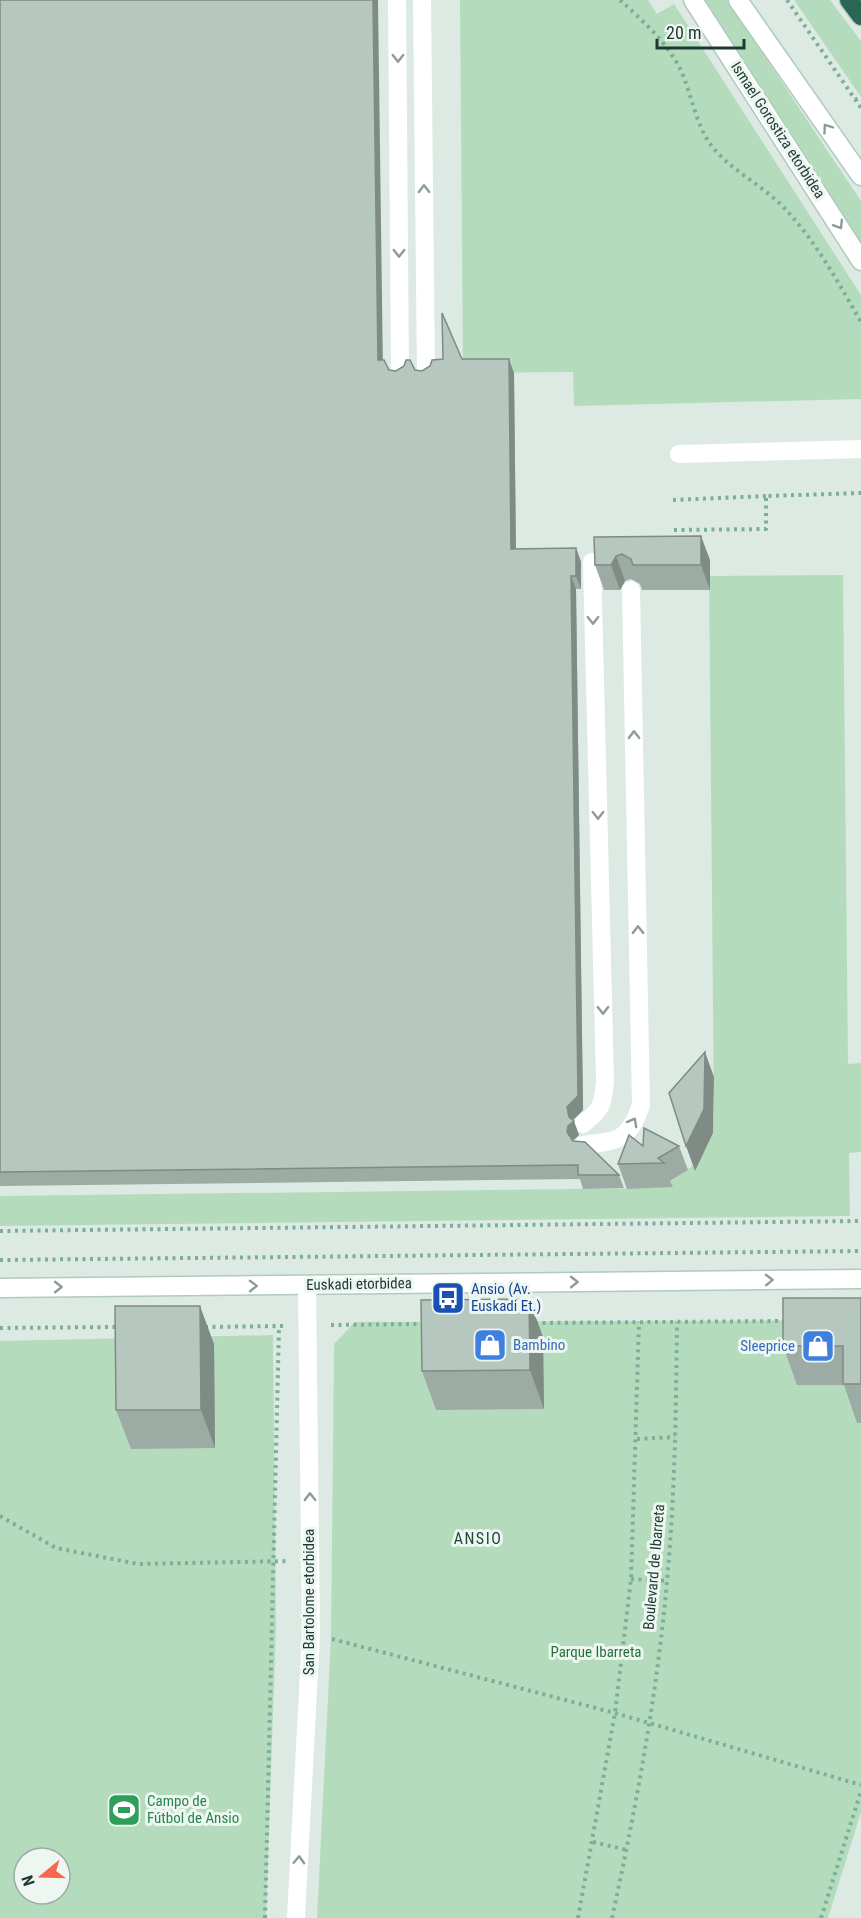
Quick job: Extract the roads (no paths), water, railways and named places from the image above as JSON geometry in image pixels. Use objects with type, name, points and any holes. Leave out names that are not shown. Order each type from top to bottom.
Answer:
[{"type":"street","points":[[397,0],[400,374]]},
{"type":"street","points":[[422,0],[426,374]]},
{"type":"street","name":"Ismael Gorostiza etorbidea","points":[[693,0],[861,261]]},
{"type":"street","points":[[738,0],[858,169]]},
{"type":"street","points":[[679,454],[861,449]]},
{"type":"street","points":[[583,1124],[597,1113],[604,1103],[605,1081],[592,562]]},
{"type":"street","points":[[583,1144],[607,1142],[621,1137],[633,1127],[641,1105],[631,590]]},
{"type":"street","name":"Euskadi etorbidea","points":[[0,1288],[861,1279]]},
{"type":"street","name":"San Bartolome etorbidea","points":[[296,1918],[311,1634],[307,1285]]},
{"type":"place","name":"Ansio (Av. Euskadi Et.)","points":[[448,1298]]},
{"type":"place","name":"Bambino","points":[[490,1345]]},
{"type":"place","name":"Sleeprice","points":[[818,1346]]},
{"type":"place","name":"Campo de Fútbol de Ansio","points":[[124,1810]]},
{"type":"district","name":"ANSIO","points":[[478,1538]]},
{"type":"park label","name":"Parque Ibarreta","points":[[596,1652]]}]
